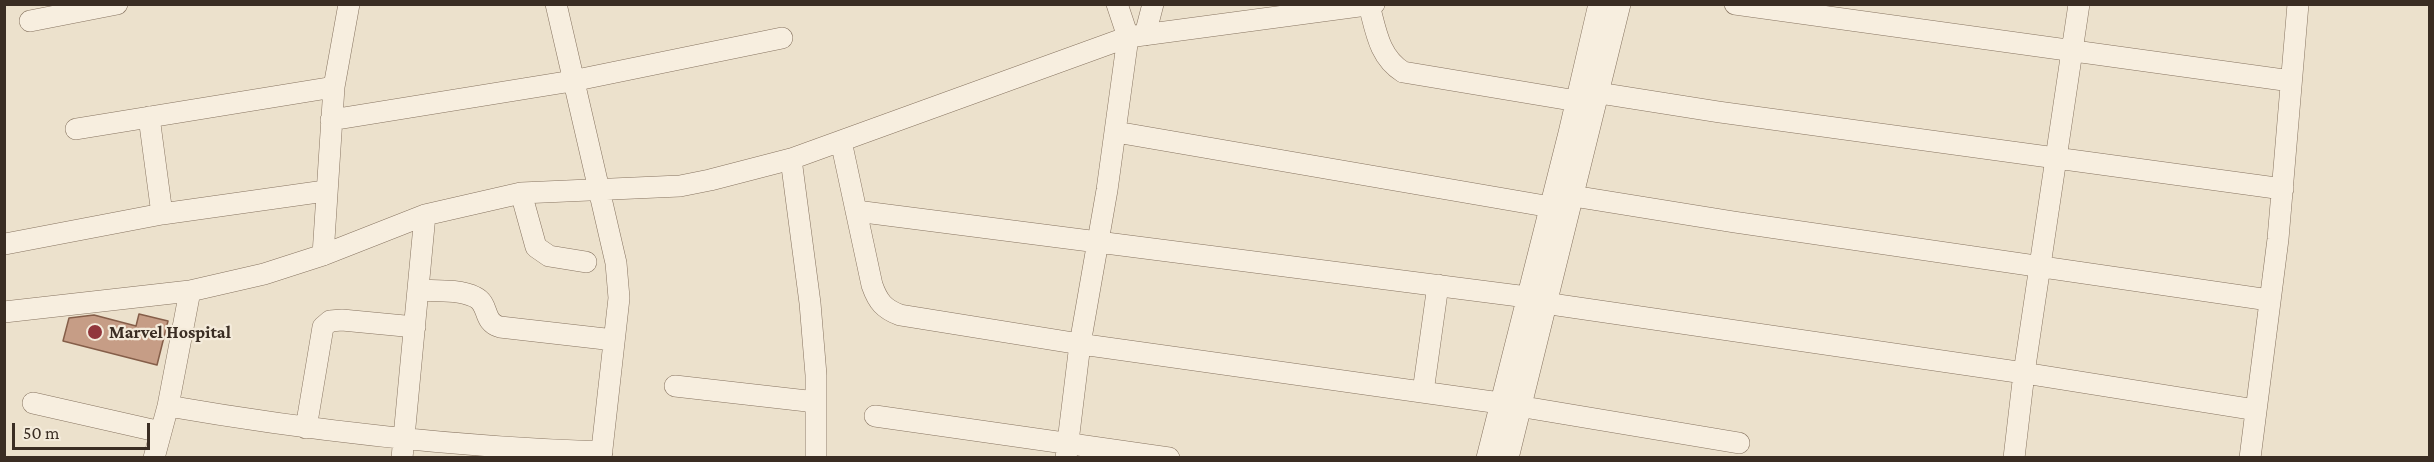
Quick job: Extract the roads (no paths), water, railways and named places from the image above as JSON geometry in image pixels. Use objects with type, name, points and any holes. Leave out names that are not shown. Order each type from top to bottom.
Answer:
[{"type":"street","points":[[168,406],[306,428],[403,449],[511,449],[602,455],[619,298],[616,263],[597,189],[556,4]]},
{"type":"street","points":[[1118,4],[1137,36]]},
{"type":"street","points":[[1067,450],[1080,344],[1116,132],[1137,36],[1153,4]]},
{"type":"street","points":[[1487,458],[1510,405],[1535,300],[1551,207],[1599,4]]},
{"type":"street","points":[[1535,300],[1573,196],[1620,4]]},
{"type":"street","points":[[1735,4],[2291,81]]},
{"type":"street","points":[[2014,458],[2039,265],[2079,4]]},
{"type":"street","points":[[2250,458],[2283,189],[2298,4]]},
{"type":"street","points":[[30,21],[107,5]]},
{"type":"street","points":[[323,255],[333,87],[351,5]]},
{"type":"street","points":[[4,312],[190,291],[264,274],[323,255],[425,215],[520,193],[680,186],[711,180],[791,159],[1137,36],[1371,5],[1383,54],[1403,72],[1576,101]]},
{"type":"street","points":[[331,120],[572,81],[782,38]]},
{"type":"street","points":[[76,129],[333,87]]},
{"type":"street","points":[[1599,93],[2283,189]]},
{"type":"street","points":[[149,117],[162,214]]},
{"type":"street","points":[[1116,132],[1551,207]]},
{"type":"street","points":[[841,141],[872,285],[878,301],[887,310],[900,315],[1080,344],[1510,405],[1739,442]]},
{"type":"street","points":[[791,159],[810,303],[816,402],[816,458]]},
{"type":"street","points":[[5,244],[162,214],[325,192]]},
{"type":"street","points":[[520,193],[536,247],[549,256],[586,262]]},
{"type":"street","points":[[1573,196],[1734,222],[2269,300]]},
{"type":"street","points":[[856,211],[1437,285],[2256,410]]},
{"type":"street","points":[[403,449],[425,215]]},
{"type":"street","points":[[1423,392],[1437,285]]},
{"type":"street","points":[[418,290],[476,297],[484,304],[487,319],[492,325],[614,340]]},
{"type":"street","points":[[154,458],[168,406],[190,291]]},
{"type":"street","points":[[306,428],[323,327],[330,321],[342,320],[415,327]]},
{"type":"street","points":[[675,386],[816,402]]},
{"type":"street","points":[[33,403],[161,432]]},
{"type":"street","points":[[1508,458],[1510,405]]},
{"type":"street","points":[[875,416],[1067,450],[1169,458]]},
{"type":"place","name":"Marvel Hospital","points":[[95,332]]}]
